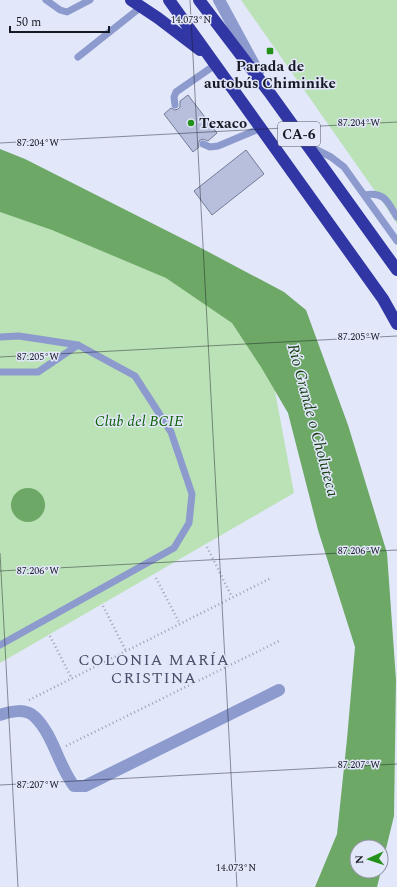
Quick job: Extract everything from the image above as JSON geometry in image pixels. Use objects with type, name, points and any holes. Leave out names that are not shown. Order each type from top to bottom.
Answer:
[{"type":"highway","name":"CA-6","points":[[169,0],[383,299],[397,324]]},
{"type":"highway","name":"CA-6","points":[[200,0],[269,92],[397,270]]},
{"type":"highway","points":[[136,3],[170,26],[213,62]]},
{"type":"street","points":[[220,0],[269,92]]},
{"type":"street","points":[[0,715],[8,712],[22,711],[34,716],[50,738],[67,777],[74,786],[86,786],[279,690]]},
{"type":"lane","points":[[46,0],[60,10],[67,12],[90,0]]},
{"type":"lane","points":[[78,57],[136,3]]},
{"type":"lane","points":[[175,105],[174,97],[176,92],[213,62]]},
{"type":"lane","points":[[203,144],[210,147],[218,146],[261,128]]},
{"type":"lane","points":[[307,145],[331,157],[344,167],[397,241]]},
{"type":"lane","points":[[365,195],[374,193],[380,195],[385,199],[397,217]]},
{"type":"lane","points":[[0,337],[19,336],[78,345],[136,376],[171,432],[192,494],[189,523],[174,548],[0,645]]},
{"type":"lane","points":[[0,372],[38,372],[78,345]]},
{"type":"path","points":[[207,547],[232,597]]},
{"type":"path","points":[[156,578],[180,624]]},
{"type":"path","points":[[27,702],[271,578]]},
{"type":"path","points":[[103,606],[126,651]]},
{"type":"path","points":[[50,636],[72,679]]},
{"type":"path","points":[[56,752],[279,641]]},
{"type":"green space","points":[[241,0],[397,0],[397,224],[384,204]]},
{"type":"green space","name":"Club del BCIE","points":[[0,193],[176,268],[269,359],[294,493],[0,663]]},
{"type":"water","name":"Río Grande o Choluteca","points":[[0,149],[25,159],[201,248],[284,292],[306,310],[348,425],[387,553],[396,680],[394,816],[388,839],[349,839],[349,879],[379,879],[377,887],[315,887],[337,834],[355,647],[318,530],[288,413],[261,367],[232,323],[166,278],[52,230],[0,212]]},
{"type":"water","points":[[25,488],[31,488],[35,489],[42,495],[45,505],[44,512],[38,519],[31,522],[25,522],[21,521],[14,515],[11,508],[11,502],[12,498],[18,491]]},
{"type":"building","name":"Texaco","points":[[188,95],[217,133],[208,141],[203,139],[200,140],[198,144],[199,147],[193,152],[164,114],[171,108],[175,110],[178,109],[180,107],[180,101]]},
{"type":"building","points":[[246,150],[264,174],[212,215],[194,191]]},
{"type":"place","name":"Parada de autobús Chiminike","points":[[270,51]]},
{"type":"place","name":"Texaco","points":[[191,123]]},
{"type":"district","name":"COLONIA MARÍA CRISTINA","points":[[154,668]]}]
